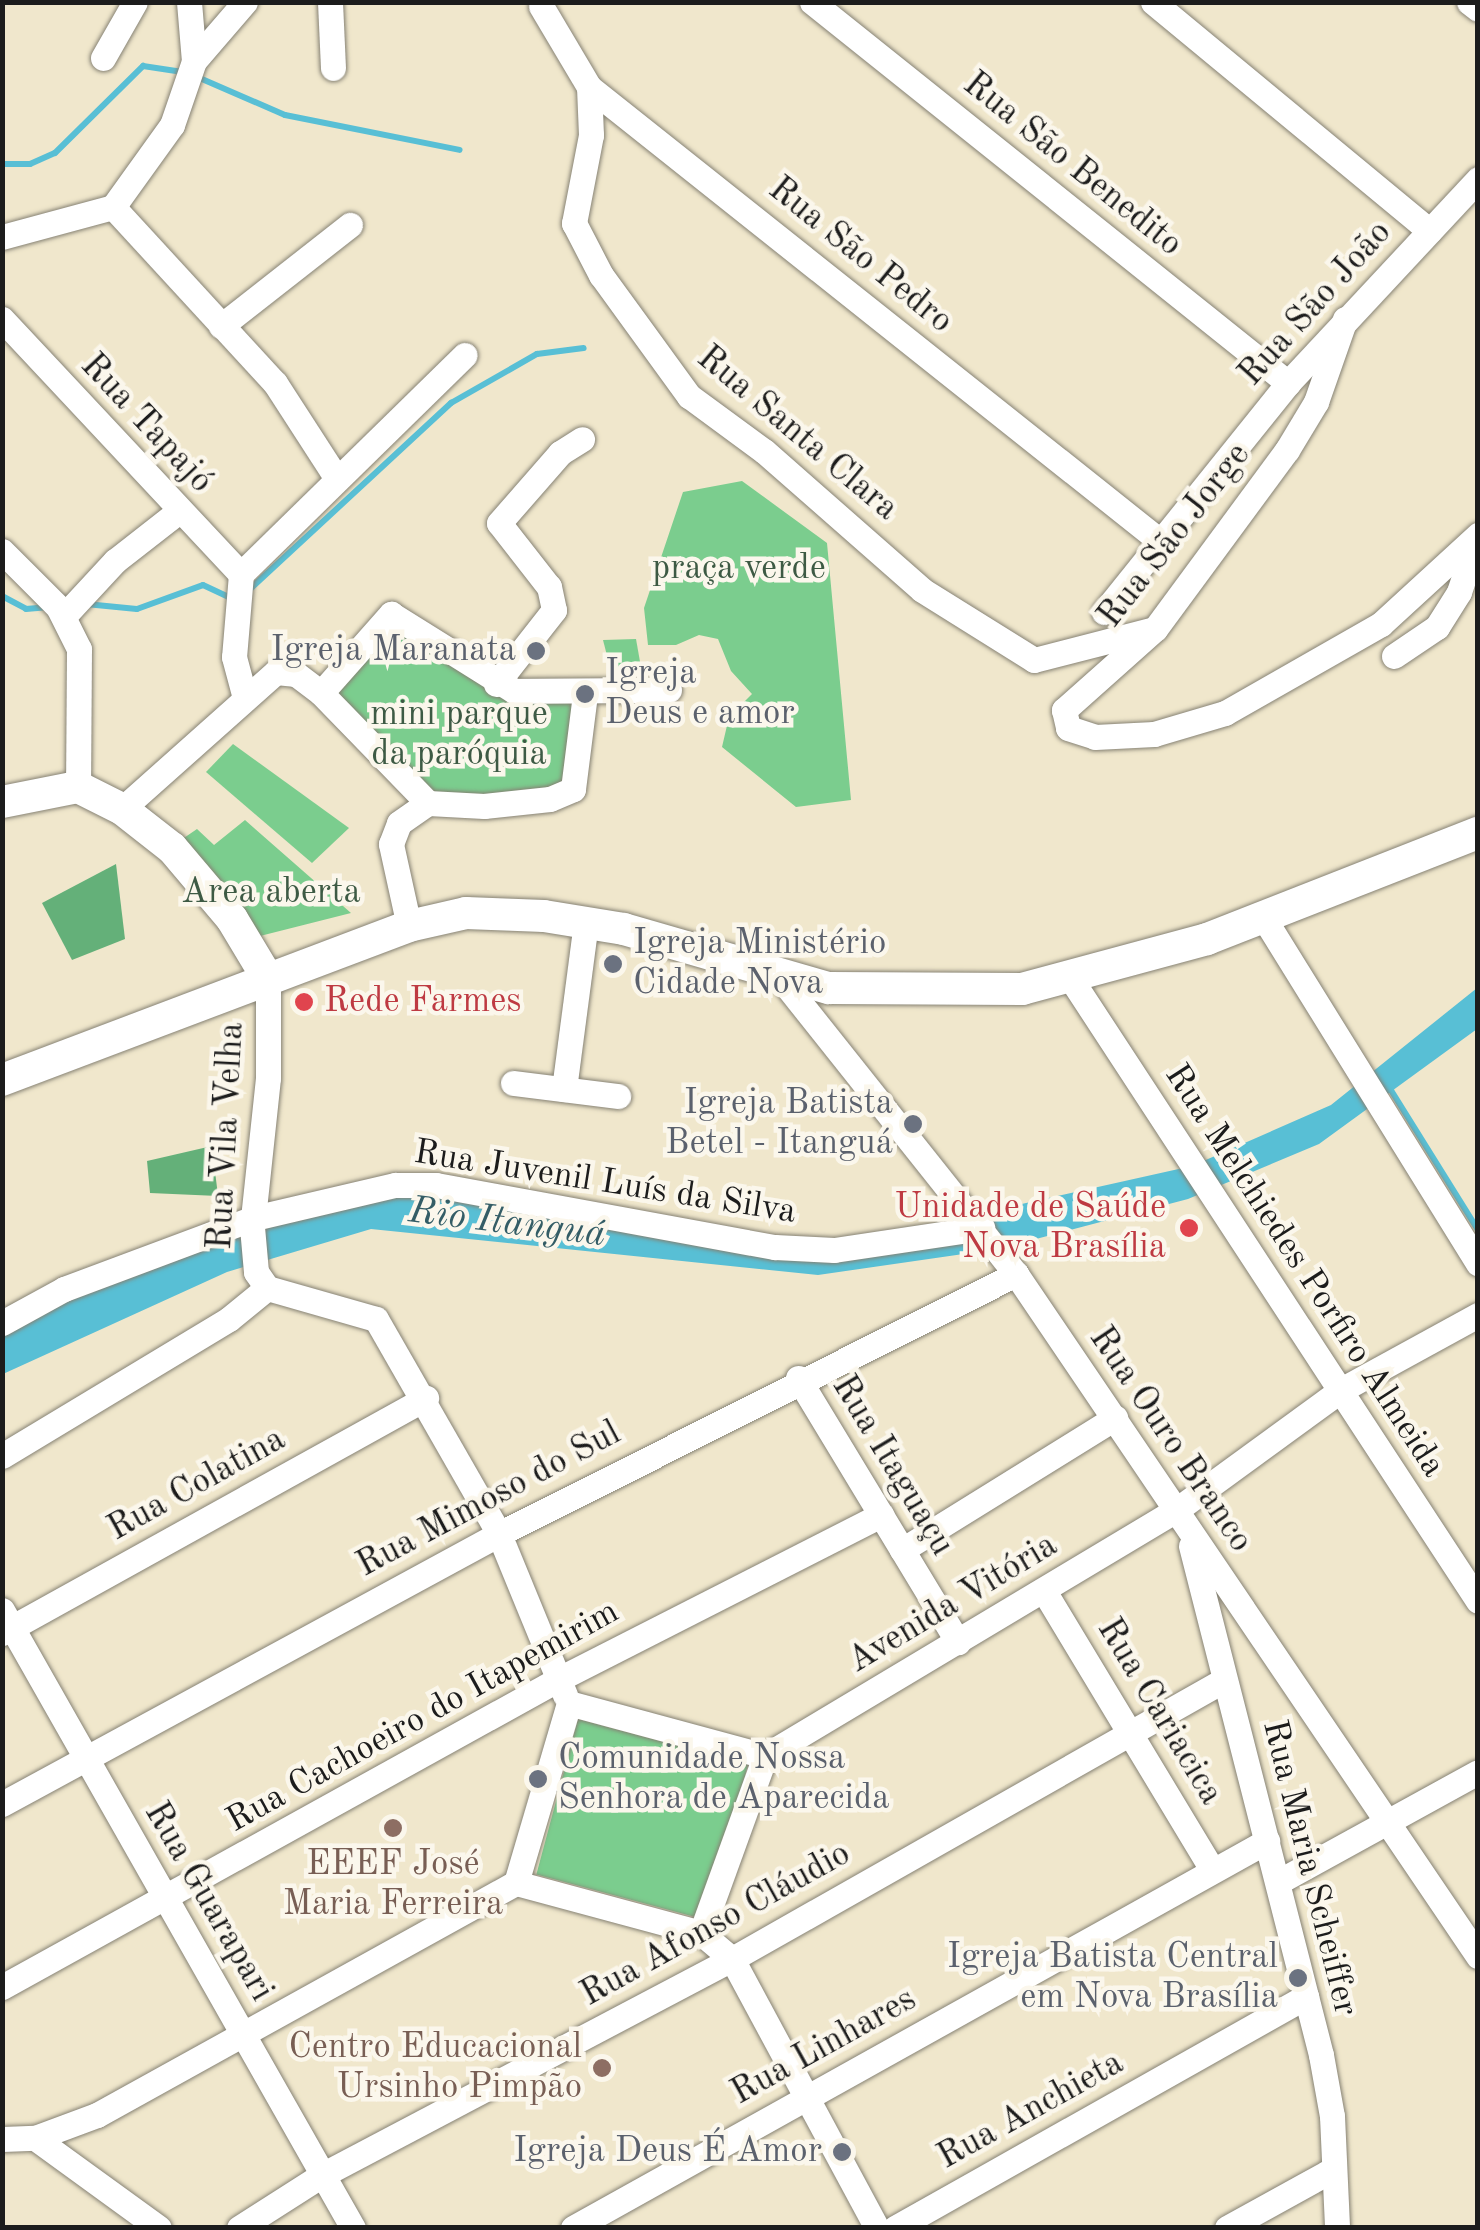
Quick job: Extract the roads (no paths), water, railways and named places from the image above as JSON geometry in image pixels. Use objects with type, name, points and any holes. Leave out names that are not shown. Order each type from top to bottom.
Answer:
[{"type":"street","points":[[103,58],[134,2]]},
{"type":"street","points":[[189,2],[194,61]]},
{"type":"street","points":[[2,237],[112,207],[172,125],[194,61],[245,2]]},
{"type":"street","points":[[330,2],[333,68]]},
{"type":"street","name":"Rua São Benedito","points":[[812,2],[1288,383]]},
{"type":"street","name":"Rua São João","points":[[1152,2],[1430,231]]},
{"type":"street","points":[[1469,2],[1478,9]]},
{"type":"street","name":"Rua São Pedro","points":[[536,4],[588,87],[1160,541]]},
{"type":"street","name":"Rua Santa Clara","points":[[588,87],[591,135],[574,224],[601,274],[688,396],[764,451],[922,590],[1034,660],[1155,629]]},
{"type":"street","name":"Rua São João","points":[[1104,612],[1288,383],[1478,178]]},
{"type":"street","points":[[112,207],[275,383],[337,479]]},
{"type":"street","points":[[221,326],[350,225]]},
{"type":"street","name":"Rua São Jorge","points":[[1345,319],[1316,402],[1287,450],[1155,629],[1064,710],[1068,728],[1095,737],[1154,734],[1226,713],[1381,624],[1478,536]]},
{"type":"street","name":"Rua Tapajó","points":[[2,320],[241,574]]},
{"type":"street","points":[[245,698],[234,658],[241,574],[464,354]]},
{"type":"street","points":[[496,684],[554,610],[549,587],[500,524],[560,453],[582,439]]},
{"type":"street","points":[[64,616],[115,562],[179,512]]},
{"type":"street","points":[[1394,656],[1437,627],[1460,592],[1478,536]]},
{"type":"street","points":[[2,551],[64,616],[83,672],[78,787]]},
{"type":"street","points":[[321,692],[391,614],[496,684],[585,694],[669,690]]},
{"type":"street","points":[[122,809],[276,672],[296,674],[321,692],[428,803]]},
{"type":"street","points":[[409,926],[391,844],[399,823],[428,803],[484,806],[550,799],[573,789],[585,694]]},
{"type":"street","points":[[2,802],[78,787],[122,809],[172,848],[232,918],[268,979]]},
{"type":"street","points":[[2,1080],[409,926],[466,913],[586,923],[782,980],[908,992],[1022,989],[1071,979],[1262,915],[1478,834]]},
{"type":"street","points":[[1262,915],[1378,1109],[1478,1263]]},
{"type":"street","points":[[564,1089],[586,923]]},
{"type":"street","name":"Rua Vila Velha","points":[[268,979],[268,1078],[252,1254],[268,1288],[376,1319],[426,1398],[499,1534],[563,1692]]},
{"type":"street","name":"Rua Melchiedes Porfiro Almeida","points":[[1071,979],[1478,1601]]},
{"type":"street","name":"Rua Ouro Branco","points":[[782,980],[1016,1274],[1181,1521],[1393,1822],[1478,1956]]},
{"type":"street","points":[[513,1083],[618,1096]]},
{"type":"street","name":"Rua Juvenil Luís da Silva","points":[[2,1323],[64,1289],[350,1192],[436,1185],[775,1248],[834,1250],[982,1228]]},
{"type":"street","name":"Rua Mimoso do Sul","points":[[2,1804],[499,1534],[798,1378],[1016,1274]]},
{"type":"street","points":[[2,1456],[229,1319],[268,1288]]},
{"type":"street","name":"Avenida Vitória","points":[[766,1756],[1044,1591],[1181,1521],[1341,1390],[1478,1314]]},
{"type":"street","name":"Rua Itaguaçu","points":[[798,1378],[958,1642]]},
{"type":"street","name":"Rua Colatina","points":[[6,1624],[426,1398]]},
{"type":"street","points":[[902,1550],[1115,1418]]},
{"type":"street","name":"Rua Cachoeiro do Itapemirim","points":[[2,1987],[563,1692],[881,1515]]},
{"type":"street","name":"Rua Maria Scheiffer","points":[[1181,1521],[1306,1996],[1332,2116],[1336,2228]]},
{"type":"street","name":"Rua Cariacica","points":[[1044,1591],[1212,1869]]},
{"type":"street","name":"Rua Guarapari","points":[[6,1624],[353,2228]]},
{"type":"street","name":"Rua Afonso Cláudio","points":[[239,2228],[322,2175],[732,1960],[1224,1680]]},
{"type":"street","points":[[516,1882],[563,1692],[766,1756],[701,1933]]},
{"type":"street","points":[[1278,1882],[1478,1772]]},
{"type":"street","name":"Rua Linhares","points":[[573,2228],[1267,1841]]},
{"type":"street","points":[[2,2139],[35,2138],[98,2115],[516,1882],[701,1933],[732,1960],[877,2228]]},
{"type":"street","name":"Rua Anchieta","points":[[895,2228],[1306,1996]]},
{"type":"street","points":[[35,2138],[144,2224]]},
{"type":"street","points":[[1227,2228],[1334,2169]]},
{"type":"water","name":"Rio Itanguá","points":[[1477,988],[1477,1029],[1319,1144],[1188,1199],[998,1249],[818,1275],[371,1229],[227,1272],[3,1374],[3,1326],[66,1285],[291,1219],[412,1193],[790,1253],[965,1228],[990,1211],[1192,1166],[1331,1105]]},
{"type":"waterway","points":[[2,164],[30,164],[55,153],[143,66],[183,72]]},
{"type":"waterway","points":[[195,76],[285,115],[460,150]]},
{"type":"waterway","points":[[248,591],[451,403],[537,354],[584,348]]},
{"type":"waterway","points":[[86,604],[137,609],[203,585],[233,599]]},
{"type":"waterway","points":[[2,596],[26,609],[49,607]]},
{"type":"waterway","points":[[1389,1087],[1478,1230]]},
{"type":"place","name":"Igreja Maranata","points":[[536,651]]},
{"type":"place","name":"Igreja Deus e amor","points":[[585,694]]},
{"type":"place","name":"Igreja Ministério Cidade Nova","points":[[613,964]]},
{"type":"place","name":"Rede Farmes","points":[[304,1002]]},
{"type":"place","name":"Igreja Batista Betel - Itanguá","points":[[913,1124]]},
{"type":"place","name":"Unidade de Saúde Nova Brasília","points":[[1189,1228]]},
{"type":"place","name":"Comunidade Nossa Senhora de Aparecida","points":[[538,1779]]},
{"type":"place","name":"EEEF José Maria Ferreira","points":[[393,1828]]},
{"type":"place","name":"Igreja Batista Central em Nova Brasília","points":[[1298,1978]]},
{"type":"place","name":"Centro Educacional Ursinho Pimpão","points":[[602,2068]]},
{"type":"place","name":"Igreja Deus É Amor","points":[[842,2152]]},
{"type":"park label","name":"praça verde","points":[[739,569]]},
{"type":"park label","name":"mini parque da paróquia","points":[[459,735]]},
{"type":"park label","name":"Area aberta","points":[[271,893]]}]
